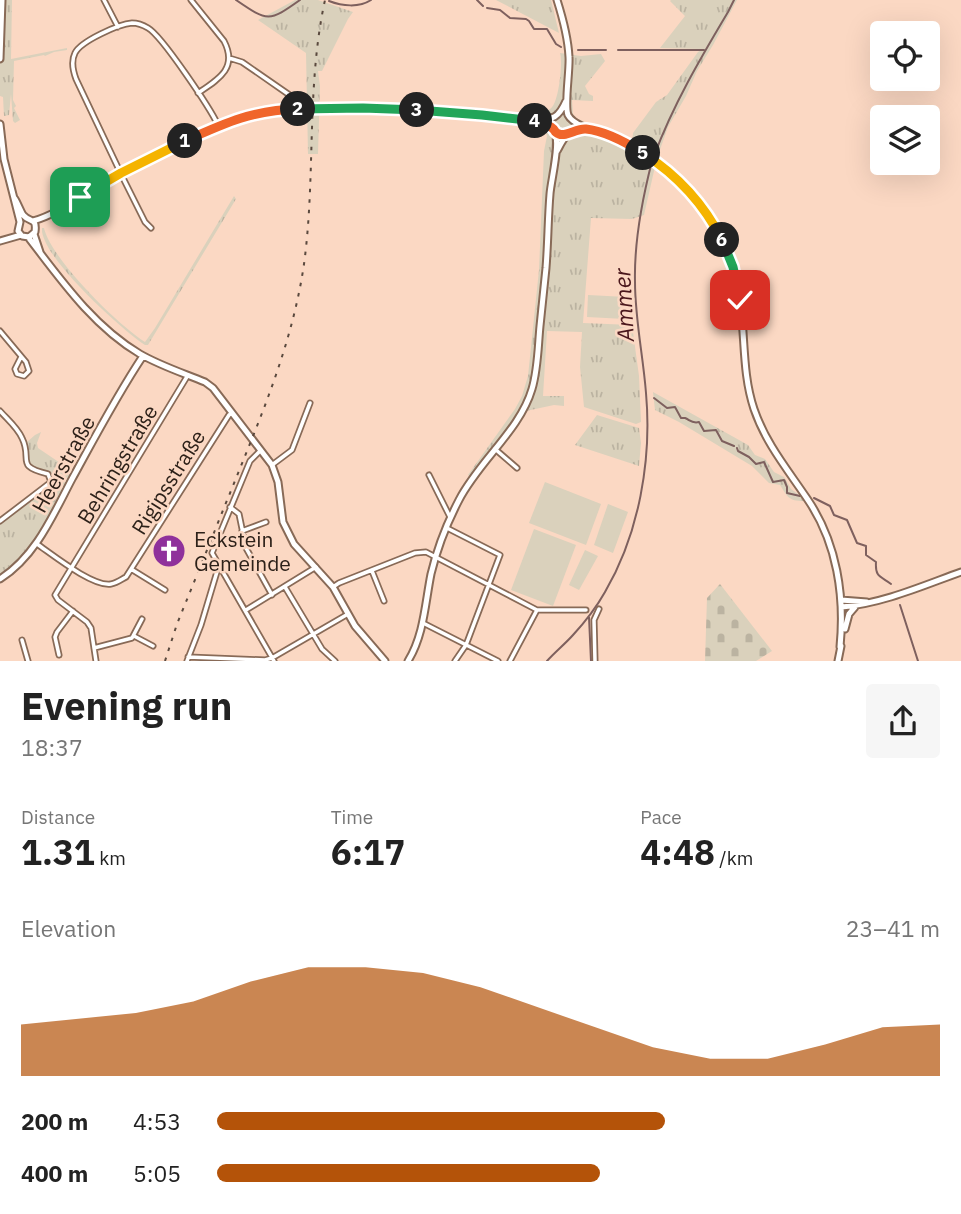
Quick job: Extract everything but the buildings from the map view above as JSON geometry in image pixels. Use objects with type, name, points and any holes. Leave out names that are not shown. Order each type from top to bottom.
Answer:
[{"type":"street","points":[[0,59],[2,0]]},
{"type":"street","points":[[104,0],[118,27]]},
{"type":"street","points":[[191,0],[224,41],[229,58],[222,76],[198,93]]},
{"type":"street","points":[[557,0],[566,31],[569,57],[567,99],[570,118],[569,132],[557,152]]},
{"type":"street","points":[[151,228],[145,222],[76,79],[72,67],[74,55],[81,45],[118,27],[136,23],[150,29],[198,93],[218,125]]},
{"type":"street","points":[[229,58],[242,62],[291,96]]},
{"type":"street","points":[[408,661],[423,623],[436,557],[459,500],[471,479],[523,410],[534,383],[546,268],[551,184],[557,152],[556,116],[567,99]]},
{"type":"street","points":[[1,241],[22,234],[32,225],[121,173],[218,125],[254,114],[325,108],[432,111],[533,120],[564,114],[588,129],[618,140],[645,154],[681,183],[699,204],[725,247],[738,287],[745,372],[755,413],[774,452],[825,531],[836,566],[841,603],[838,661]]},
{"type":"street","points":[[533,120],[555,130],[569,132],[588,129]]},
{"type":"street","points":[[0,124],[4,159],[22,234],[65,287],[120,340],[143,356],[205,382],[213,388],[272,465],[278,482],[285,529],[294,544],[333,587],[348,614],[385,661]]},
{"type":"street","points":[[15,199],[32,225],[41,255]]},
{"type":"street","points":[[20,222],[32,225]]},
{"type":"street","points":[[0,331],[26,362],[29,371],[23,376],[17,374],[15,369],[21,357]]},
{"type":"street","name":"Heerstraße","points":[[0,579],[14,569],[37,544],[143,356]]},
{"type":"street","name":"Behringstraße","points":[[73,611],[55,595],[188,375]]},
{"type":"street","points":[[272,465],[294,447],[310,403]]},
{"type":"street","points":[[0,411],[23,439],[28,466],[48,474],[51,482],[0,521]]},
{"type":"street","name":"Rigipsstraße","points":[[131,569],[232,413]]},
{"type":"street","points":[[494,449],[517,468]]},
{"type":"street","points":[[261,450],[250,461],[212,552],[273,659]]},
{"type":"street","points":[[429,475],[451,518]]},
{"type":"street","points":[[230,507],[239,514],[246,548],[272,595]]},
{"type":"street","points":[[242,531],[266,522]]},
{"type":"street","points":[[447,528],[500,555],[466,645],[455,661]]},
{"type":"street","points":[[37,544],[98,583],[111,584],[127,576],[131,569],[165,590]]},
{"type":"street","points":[[333,587],[415,552],[426,552],[537,610],[586,610]]},
{"type":"street","points":[[219,565],[188,659],[273,659],[348,614]]},
{"type":"street","points":[[246,610],[316,567]]},
{"type":"street","points":[[372,571],[384,601]]},
{"type":"street","points":[[840,647],[849,614],[858,606],[891,598],[961,572]]},
{"type":"street","points":[[285,587],[322,649],[335,661]]},
{"type":"street","points":[[841,603],[870,602]]},
{"type":"street","points":[[841,603],[858,606]]},
{"type":"street","points":[[510,661],[537,610]]},
{"type":"street","points":[[595,661],[594,620],[599,610]]},
{"type":"street","points":[[60,655],[55,637],[73,611],[91,628],[96,661]]},
{"type":"street","points":[[94,648],[132,638],[142,619]]},
{"type":"street","points":[[423,623],[498,661]]},
{"type":"street","points":[[134,636],[153,646]]},
{"type":"street","points":[[22,640],[28,661]]},
{"type":"green space","points":[[0,0],[12,0],[11,59],[67,48],[45,56],[14,61],[13,100],[20,120],[15,123],[11,94],[9,115],[4,116],[3,97],[0,96]]},
{"type":"green space","points":[[295,0],[318,0],[353,12],[322,71],[318,71],[318,154],[308,154],[306,53],[258,20]]},
{"type":"green space","points":[[496,0],[551,0],[559,33]]},
{"type":"green space","points":[[671,0],[737,0],[668,127],[657,158],[644,215],[632,219],[591,218],[583,323],[632,325],[639,376],[641,422],[636,424],[584,407],[580,367],[582,332],[547,331],[543,396],[564,396],[564,406],[554,405],[526,411],[473,479],[468,475],[515,409],[528,376],[539,270],[544,151],[547,136],[544,126],[531,123],[527,110],[545,111],[553,105],[560,82],[560,53],[581,56],[601,54],[605,61],[585,86],[593,96],[593,101],[572,100],[573,114],[576,118],[632,143],[633,133],[656,102],[667,95],[702,49],[660,48],[685,16]]},
{"type":"green space","points":[[234,196],[236,199],[148,345],[119,324],[67,273],[45,240],[42,228],[59,256],[87,290],[145,342]]},
{"type":"green space","points":[[588,295],[626,297],[625,319],[587,317]]},
{"type":"green space","points":[[653,392],[748,445],[755,455],[765,459],[774,472],[784,477],[791,489],[804,501],[791,499],[780,485],[769,483],[752,466],[655,410]]},
{"type":"green space","points":[[597,415],[639,428],[639,466],[575,445]]},
{"type":"green space","points":[[41,432],[38,448],[72,471],[34,542],[13,567],[0,577],[0,524],[53,483],[49,472],[33,467],[29,461],[27,442]]},
{"type":"green space","points":[[545,482],[601,504],[586,545],[529,523]]},
{"type":"green space","points":[[608,504],[628,512],[613,553],[594,545]]},
{"type":"green space","points":[[534,529],[576,545],[553,606],[511,590]]},
{"type":"green space","points":[[585,550],[598,556],[579,590],[569,585]]},
{"type":"green space","points":[[720,584],[772,651],[756,661],[705,661],[707,598]]},
{"type":"waterway","points":[[236,0],[255,12],[268,16],[275,15],[300,0]]},
{"type":"waterway","points":[[329,1],[350,5],[371,0]]},
{"type":"waterway","points":[[477,0],[483,6]]},
{"type":"waterway","name":"Ammer","points":[[654,156],[678,100],[734,0]]},
{"type":"waterway","points":[[487,8],[500,10],[510,18],[526,19],[534,29],[547,29],[556,44],[561,47]]},
{"type":"waterway","points":[[578,50],[606,50]]},
{"type":"waterway","points":[[618,50],[704,50]]},
{"type":"waterway","name":"Ammer","points":[[547,661],[582,625],[605,592],[627,546],[641,496],[647,418],[636,310],[635,267],[639,221],[652,161]]},
{"type":"waterway","points":[[654,398],[667,408],[675,407],[681,418],[699,422],[704,431],[716,430],[722,441],[734,446]]},
{"type":"waterway","points":[[737,448],[756,464],[764,462],[773,482],[784,480],[787,493],[800,496]]},
{"type":"waterway","points":[[814,498],[830,506],[834,515],[847,520],[857,543],[866,546],[866,555],[876,562],[877,573],[891,584]]},
{"type":"waterway","points":[[900,605],[918,661]]},
{"type":"waterway","name":"Ammer","points":[[589,617],[591,661]]},
{"type":"railway","points":[[165,661],[177,624],[262,413],[294,315],[308,231],[315,66],[325,0]]},
{"type":"place","name":"Eckstein Gemeinde","points":[[169,551]]},
{"type":"route","points":[[80,197],[121,173],[218,125],[262,112],[376,108],[533,120],[553,127],[555,132],[560,134],[588,129],[612,137],[645,154],[670,173],[708,215],[730,260],[740,300]]}]
